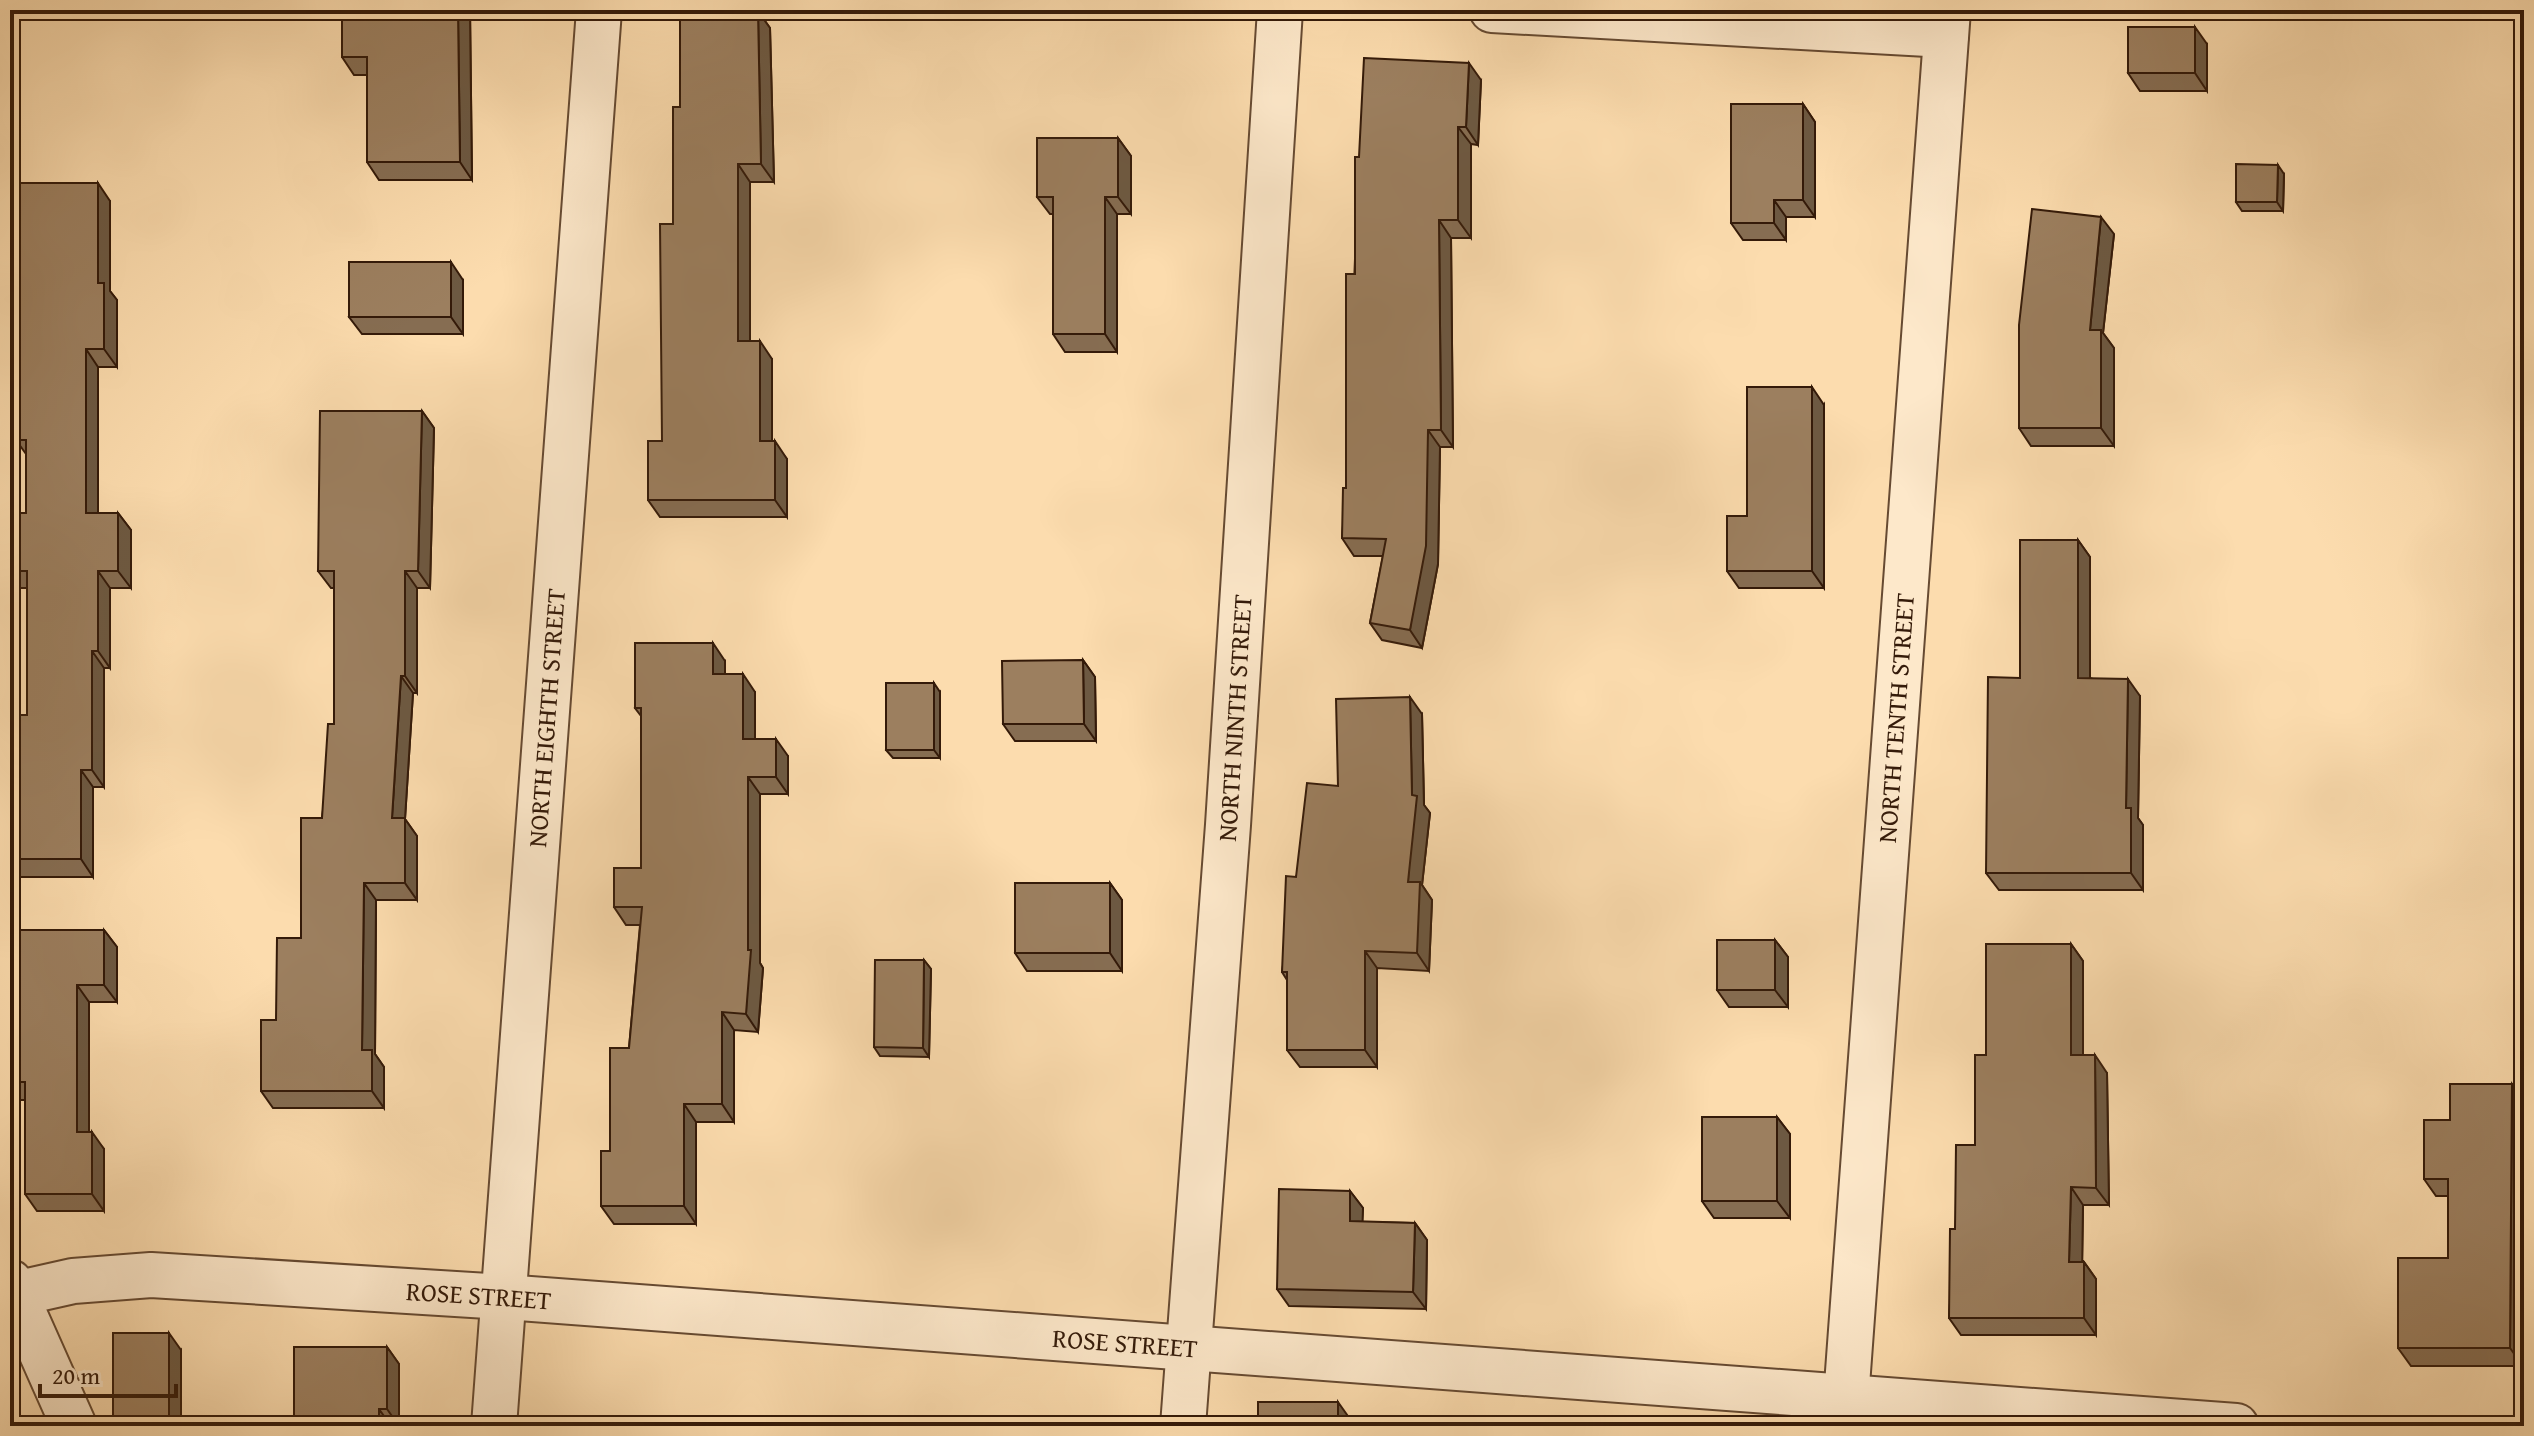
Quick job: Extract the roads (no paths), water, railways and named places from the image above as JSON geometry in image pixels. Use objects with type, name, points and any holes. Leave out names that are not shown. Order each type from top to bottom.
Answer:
[{"type":"street","name":"NORTH EIGHTH STREET","points":[[494,1426],[599,10]]},
{"type":"street","name":"NORTH NINTH STREET","points":[[1183,1426],[1228,825],[1280,10]]},
{"type":"street","points":[[1492,10],[1947,23]]},
{"type":"street","name":"NORTH TENTH STREET","points":[[1845,1412],[1947,23]]},
{"type":"street","name":"ROSE STREET","points":[[12,1288],[151,1275],[504,1297],[1188,1348],[1845,1412],[2236,1426]]},
{"type":"street","points":[[12,1288],[74,1426]]}]
